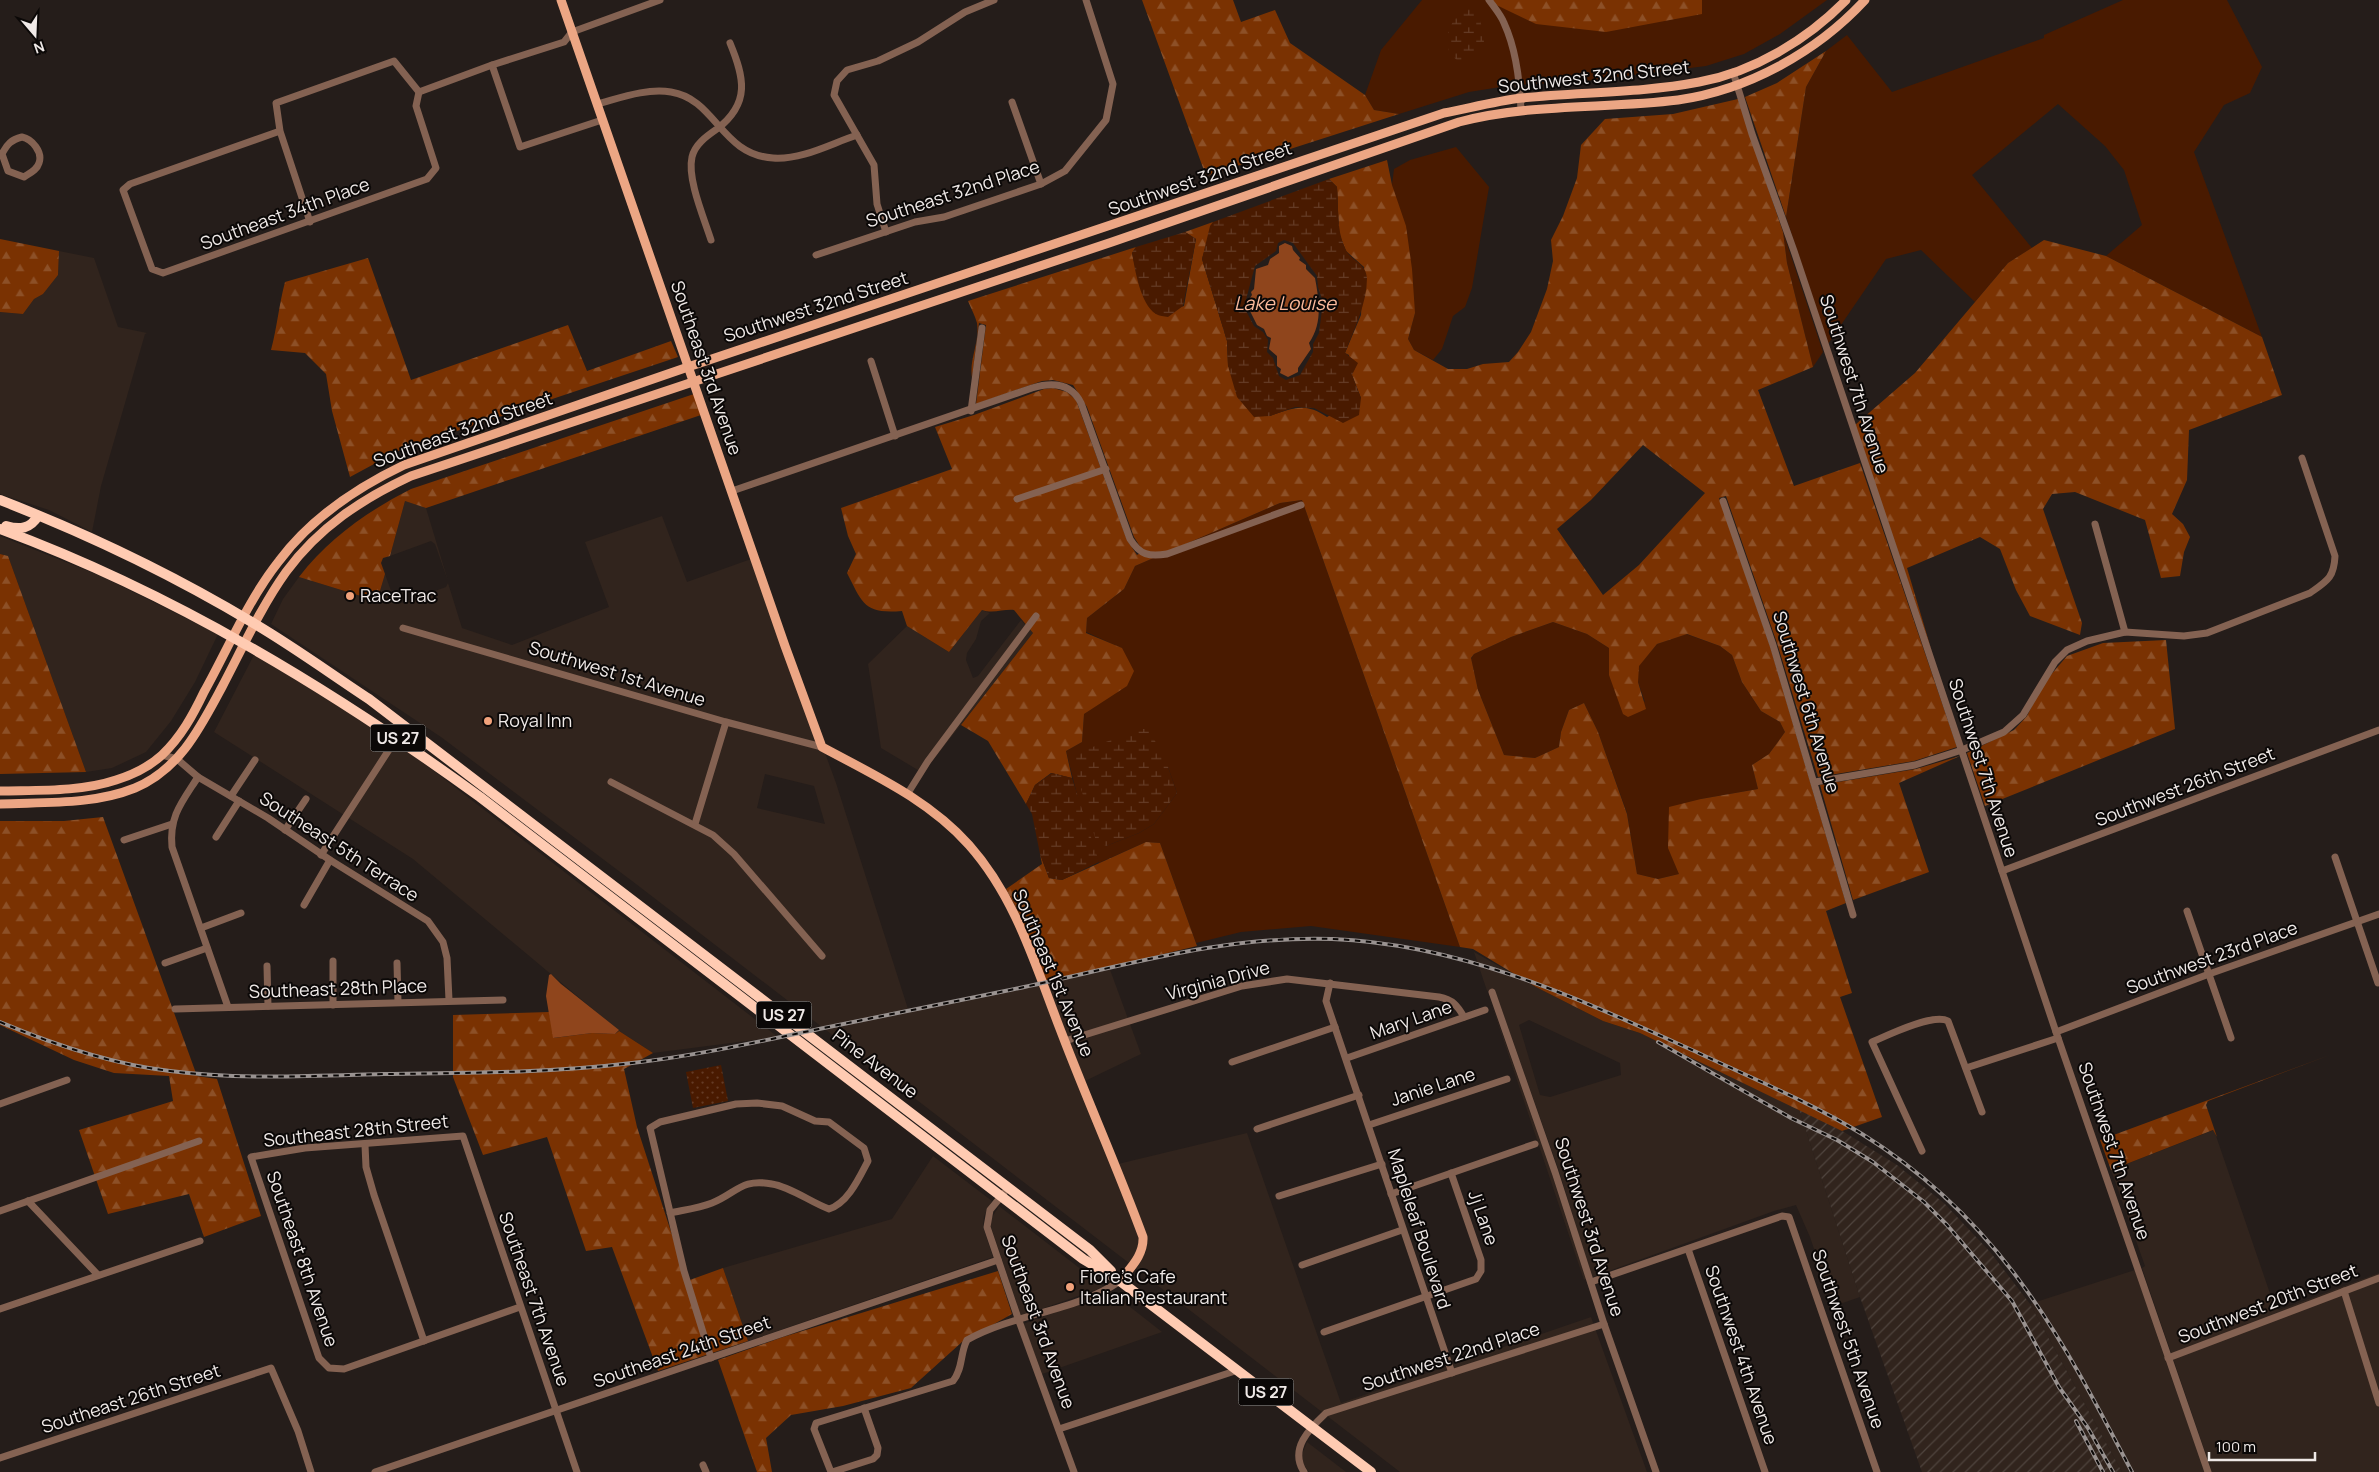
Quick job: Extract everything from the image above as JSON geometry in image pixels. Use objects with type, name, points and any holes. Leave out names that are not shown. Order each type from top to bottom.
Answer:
[{"type":"highway","name":"US 27","points":[[0,500],[130,558],[255,624],[370,699],[405,725]]},
{"type":"highway","points":[[0,524],[21,529],[28,527],[38,516]]},
{"type":"highway","name":"US 27","points":[[0,529],[118,579],[234,637],[397,737]]},
{"type":"highway","name":"Pine Avenue","points":[[405,725],[1009,1187],[1090,1250],[1120,1281]]},
{"type":"highway","name":"Pine Avenue","points":[[397,737],[552,852],[1083,1259],[1120,1281],[1371,1472]]},
{"type":"main road","name":"Southeast 3rd Avenue","points":[[561,0],[822,747]]},
{"type":"main road","name":"Southwest 32nd Street","points":[[688,367],[1444,113],[1520,98],[1701,82],[1733,72],[1784,48],[1827,18],[1846,0]]},
{"type":"main road","name":"Southwest 32nd Street","points":[[693,380],[1103,245],[1459,122],[1521,111],[1679,100],[1737,86],[1767,72],[1812,45],[1844,20],[1865,0]]},
{"type":"main road","name":"Southeast 32nd Street","points":[[0,791],[92,786],[117,780],[142,768],[162,755],[185,729],[244,618],[279,560],[318,520],[368,482],[404,465],[688,367]]},
{"type":"main road","name":"Southeast 32nd Street","points":[[0,804],[108,797],[136,788],[177,759],[196,735],[255,624],[286,572],[312,540],[337,518],[380,491],[424,472],[693,380]]},
{"type":"main road","name":"Southeast 1st Avenue","points":[[822,747],[908,794],[952,828],[969,844],[991,873],[1016,917],[1143,1237],[1142,1250],[1138,1258],[1120,1281]]},
{"type":"street","points":[[310,222],[280,131],[276,105],[394,61],[419,92],[492,65],[564,42],[572,32],[660,0]]},
{"type":"street","points":[[886,232],[877,204],[874,165],[834,96],[837,81],[847,70],[878,61],[918,42],[965,12],[994,0]]},
{"type":"street","name":"Southeast 32nd Place","points":[[816,255],[915,222],[944,217],[1041,184],[1064,171],[1106,120],[1113,84],[1086,0]]},
{"type":"street","points":[[1489,0],[1504,23],[1516,66],[1521,111]]},
{"type":"street","points":[[711,240],[693,181],[692,157],[703,138],[719,127],[737,106],[743,85],[740,69],[730,43]]},
{"type":"street","points":[[492,65],[520,147],[602,120]]},
{"type":"street","name":"Southwest 7th Avenue","points":[[1733,72],[2057,1035],[2208,1472]]},
{"type":"street","points":[[597,104],[657,91],[674,92],[701,105],[732,143],[749,152],[772,158],[797,156],[857,135]]},
{"type":"street","name":"Southeast 34th Place","points":[[280,131],[130,184],[123,190],[152,269],[163,273],[427,179],[436,168],[416,106],[419,92]]},
{"type":"street","points":[[1012,102],[1041,184]]},
{"type":"street","points":[[22,137],[28,138],[38,150],[39,163],[34,171],[24,177],[19,176],[8,171],[1,154],[13,140],[22,137]]},
{"type":"street","points":[[971,410],[982,328]]},
{"type":"street","points":[[871,361],[895,436]]},
{"type":"street","points":[[732,491],[1043,385],[1053,384],[1069,388],[1078,397],[1106,469],[1130,539],[1138,550],[1150,556],[1167,554],[1301,505]]},
{"type":"street","points":[[1815,782],[1915,765],[1962,750],[2004,732],[2023,715],[2055,662],[2067,650],[2086,641],[2125,632],[2184,636],[2206,633],[2310,593],[2325,582],[2334,572],[2335,556],[2302,458]]},
{"type":"street","points":[[1017,499],[1106,469]]},
{"type":"street","name":"Southwest 6th Avenue","points":[[1724,501],[1773,645],[1853,915]]},
{"type":"street","points":[[2095,524],[2125,632]]},
{"type":"street","points":[[908,794],[928,761],[1036,616]]},
{"type":"street","name":"Southwest 1st Avenue","points":[[403,628],[726,722],[822,747]]},
{"type":"street","points":[[695,824],[726,722]]},
{"type":"street","points":[[322,855],[405,725]]},
{"type":"street","name":"Southwest 26th Street","points":[[2002,871],[2379,730]]},
{"type":"street","name":"Southeast 5th Terrace","points":[[162,755],[177,759],[198,777],[428,921],[443,942],[447,958],[449,1000]]},
{"type":"street","points":[[231,796],[255,760]]},
{"type":"street","points":[[198,777],[174,815],[172,847],[228,1007]]},
{"type":"street","points":[[611,782],[713,835],[734,854],[822,956]]},
{"type":"street","points":[[285,830],[306,799]]},
{"type":"street","points":[[216,837],[239,801]]},
{"type":"street","points":[[124,840],[172,824]]},
{"type":"street","points":[[2335,857],[2378,983]]},
{"type":"street","points":[[304,905],[330,860]]},
{"type":"street","points":[[2187,911],[2230,1038]]},
{"type":"street","points":[[201,928],[241,913]]},
{"type":"street","name":"Southwest 23rd Place","points":[[1966,1068],[2057,1035],[2209,974],[2379,914]]},
{"type":"street","points":[[165,963],[207,948]]},
{"type":"street","points":[[333,961],[333,1005]]},
{"type":"street","points":[[397,963],[398,1002]]},
{"type":"street","points":[[267,966],[268,1006]]},
{"type":"street","name":"Virginia Drive","points":[[1065,1042],[1242,986],[1287,979],[1330,983],[1450,1000],[1457,1006],[1464,1017]]},
{"type":"street","name":"Mapleleaf Boulevard","points":[[1330,983],[1326,1001],[1347,1058],[1402,1230],[1452,1373]]},
{"type":"street","name":"Southwest 3rd Avenue","points":[[1492,992],[1656,1472]]},
{"type":"street","name":"Southeast 28th Place","points":[[175,1009],[503,1000]]},
{"type":"street","name":"Mary Lane","points":[[1347,1058],[1486,1010]]},
{"type":"street","points":[[1922,1151],[1872,1042],[1897,1031],[1928,1021],[1943,1018],[1948,1021],[1982,1112]]},
{"type":"street","points":[[1232,1062],[1334,1026]]},
{"type":"street","name":"Janie Lane","points":[[1369,1125],[1507,1079]]},
{"type":"street","points":[[0,1104],[66,1080]]},
{"type":"street","points":[[1257,1130],[1359,1094]]},
{"type":"street","points":[[670,1213],[709,1204],[724,1198],[735,1188],[752,1182],[774,1184],[828,1209],[837,1206],[846,1197],[868,1161],[864,1148],[829,1122],[816,1120],[782,1106],[756,1103],[736,1104],[660,1122],[650,1128],[670,1213],[684,1271],[711,1358]]},
{"type":"street","name":"Southeast 28th Street","points":[[251,1157],[306,1148],[365,1145],[463,1136]]},
{"type":"street","name":"Southeast 7th Avenue","points":[[463,1136],[577,1472]]},
{"type":"street","points":[[0,1211],[199,1142]]},
{"type":"street","points":[[1391,1194],[1535,1144]]},
{"type":"street","points":[[365,1145],[366,1167],[374,1195],[424,1341],[520,1307]]},
{"type":"street","name":"Southeast 8th Avenue","points":[[251,1157],[320,1358],[329,1368],[344,1369],[424,1341]]},
{"type":"street","points":[[1279,1196],[1382,1164]]},
{"type":"street","name":"Jj Lane","points":[[1426,1297],[1462,1286],[1476,1279],[1481,1271],[1481,1260],[1451,1173]]},
{"type":"street","name":"Southeast 3rd Avenue","points":[[1009,1187],[987,1218],[987,1227],[1018,1321],[1074,1472]]},
{"type":"street","points":[[28,1201],[98,1275]]},
{"type":"street","name":"Southwest 5th Avenue","points":[[1688,1249],[1782,1216],[1789,1217],[1878,1472]]},
{"type":"street","points":[[1302,1264],[1402,1230]]},
{"type":"street","points":[[0,1309],[200,1240]]},
{"type":"street","points":[[1591,1282],[1688,1249]]},
{"type":"street","name":"Southwest 4th Avenue","points":[[1688,1249],[1765,1472]]},
{"type":"street","name":"Southeast 24th Street","points":[[375,1472],[998,1260]]},
{"type":"street","name":"Southwest 20th Street","points":[[2168,1358],[2379,1278]]},
{"type":"street","points":[[864,1408],[878,1448],[877,1455],[873,1459],[831,1472],[814,1426],[816,1423],[864,1408],[953,1381],[959,1372],[967,1340],[1104,1292],[1120,1281]]},
{"type":"street","points":[[2344,1291],[2379,1403]]},
{"type":"street","points":[[1324,1332],[1426,1297]]},
{"type":"street","name":"Southwest 22nd Place","points":[[1311,1427],[1326,1413],[1604,1324]]},
{"type":"street","name":"Southeast 26th Street","points":[[0,1458],[271,1368],[298,1431],[312,1472]]},
{"type":"street","points":[[1059,1429],[1238,1370]]},
{"type":"street","points":[[1304,1472],[1298,1463],[1297,1456],[1301,1444],[1311,1427]]},
{"type":"shaded area","points":[[59,251],[94,258],[118,327],[147,333],[145,334],[101,486],[92,532],[49,510],[0,494],[0,312],[23,314],[34,299],[43,294],[58,275]]},
{"type":"shaded area","points":[[405,501],[426,508],[448,581],[435,544],[431,541],[390,556]]},
{"type":"shaded area","points":[[662,516],[687,582],[751,559],[819,750],[825,753],[836,783],[908,1009],[1039,983],[1140,1238],[1135,1255],[1129,1263],[636,884],[441,737],[271,624],[283,599],[299,577],[377,601],[385,574],[395,602],[399,604],[446,587],[448,583],[462,628],[512,645],[609,607],[585,542]],"holes":[[[765,774],[814,786],[825,824],[757,808]]]},
{"type":"shaded area","points":[[0,536],[101,576],[218,634],[195,682],[171,721],[146,752],[112,768],[86,772],[8,556],[0,554]]},
{"type":"shaded area","points":[[982,610],[990,613],[981,621],[976,639],[967,653],[966,660],[973,678],[978,676],[1021,620],[1033,633],[923,773],[881,748],[868,664],[907,626],[949,652]]},
{"type":"shaded area","points":[[255,653],[320,692],[421,761],[778,1037],[653,1053],[619,1031],[413,859],[214,732]]},
{"type":"shaded area","points":[[1474,952],[1536,987],[1603,1021],[1640,1033],[1799,1109],[1860,1297],[1837,1305],[1830,1296],[1810,1237],[1796,1205],[1774,1211],[1584,1280],[1488,995],[1552,1173],[1571,1234],[1578,1232],[1559,1171],[1494,988],[1487,991]],"holes":[[[1529,1020],[1620,1063],[1621,1075],[1550,1097],[1540,1095],[1519,1025]]]},
{"type":"shaded area","points":[[1109,967],[1141,1054],[1085,1081],[1046,982]]},
{"type":"shaded area","points":[[1799,1109],[1836,1127],[1897,1165],[1945,1204],[1991,1253],[2030,1304],[2122,1472],[1922,1472],[1860,1297]]},
{"type":"shaded area","points":[[2214,1130],[2275,1308],[2279,1310],[2379,1273],[2379,1472],[2212,1472],[2142,1268],[2145,1266],[2111,1170]]},
{"type":"shaded area","points":[[1247,1133],[1341,1403],[1591,1317],[1647,1472],[1400,1472],[1135,1268],[1146,1252],[1147,1238],[1118,1164]]},
{"type":"shaded area","points":[[933,1156],[992,1201],[984,1216],[983,1227],[993,1257],[748,1341],[723,1268],[892,1219]]},
{"type":"shaded area","points":[[999,1206],[1104,1287],[1021,1316],[991,1227],[991,1219]]},
{"type":"shaded area","points":[[2135,1270],[2205,1472],[2122,1472],[2030,1304]]},
{"type":"shaded area","points":[[1111,1292],[1162,1332],[1042,1374],[1023,1324]]},
{"type":"shaded area","points":[[1307,1442],[1346,1472],[1309,1472],[1301,1457]]},
{"type":"green space","points":[[1142,0],[1233,0],[1241,22],[1275,10],[1290,43],[1365,95],[1374,110],[1399,114],[1206,176]]},
{"type":"green space","points":[[1422,0],[1486,0],[1702,13],[1702,0],[1827,0],[1780,34],[1744,54],[1706,66],[1578,82],[1513,85],[1469,92],[1399,114],[1374,110],[1365,95],[1381,50]]},
{"type":"green space","points":[[1486,0],[1702,0],[1702,14],[1606,32],[1536,24]]},
{"type":"green space","points":[[2123,0],[2227,0],[2262,67],[2250,93],[2224,105],[2194,152],[2262,337],[2106,256],[2142,225],[2124,170],[2105,146],[2058,104],[1972,175],[2032,248],[2008,263],[1975,302],[1921,250],[1886,259],[1828,344],[1786,217],[1806,87],[1826,51],[1847,35],[1892,92],[2044,38],[2044,35]]},
{"type":"green space","points":[[1469,7],[1476,9],[1482,27],[1484,42],[1473,57],[1460,63],[1449,51],[1447,38],[1454,20]]},
{"type":"green space","points":[[1826,51],[1806,87],[1786,217],[1745,97],[1777,83]]},
{"type":"green space","points":[[1738,99],[1783,232],[1787,263],[1813,367],[1758,390],[1794,486],[1860,463],[1957,747],[1914,761],[1818,777],[1777,643],[1726,496],[1719,498],[1770,646],[1846,903],[1826,911],[1852,993],[1840,997],[1882,1117],[1842,1131],[1640,1033],[1603,1021],[1536,987],[1473,949],[1460,947],[1302,500],[1280,503],[1135,566],[1124,589],[1087,618],[1086,633],[1122,648],[1134,671],[1127,686],[1084,714],[1082,742],[1066,751],[1072,778],[1051,773],[1035,785],[1026,804],[988,741],[961,725],[1033,633],[1014,610],[990,612],[982,610],[949,652],[907,626],[902,611],[880,611],[866,605],[847,573],[856,554],[848,536],[841,508],[952,469],[935,427],[974,415],[1044,389],[1053,388],[1067,392],[1076,400],[1127,540],[1137,555],[1143,551],[1134,537],[1087,407],[1073,385],[1053,380],[1042,381],[976,404],[986,325],[979,323],[972,378],[971,371],[978,330],[968,301],[1136,247],[1132,253],[1138,277],[1147,299],[1156,314],[1184,306],[1196,239],[1185,232],[1213,222],[1202,259],[1227,341],[1228,366],[1270,416],[1292,409],[1305,408],[1312,409],[1327,417],[1361,398],[1352,375],[1349,355],[1345,353],[1361,315],[1364,267],[1346,251],[1339,233],[1337,187],[1329,179],[1387,160],[1392,185],[1406,226],[1412,269],[1415,313],[1408,339],[1414,350],[1448,369],[1467,369],[1483,364],[1509,362],[1531,332],[1547,289],[1553,261],[1551,240],[1563,216],[1577,178],[1581,145],[1605,119],[1673,114]],"holes":[[[1643,445],[1705,493],[1639,565],[1603,595],[1557,529],[1591,500]],[[1553,622],[1587,634],[1609,648],[1609,675],[1623,714],[1628,717],[1646,709],[1638,682],[1639,666],[1657,644],[1687,634],[1720,646],[1732,655],[1742,682],[1761,711],[1780,722],[1785,732],[1769,754],[1752,765],[1758,789],[1669,807],[1668,848],[1679,874],[1658,879],[1637,874],[1627,814],[1598,732],[1584,703],[1569,710],[1561,732],[1559,747],[1535,758],[1504,755],[1478,690],[1471,658],[1474,654],[1511,637]]]},
{"type":"green space","points":[[1456,147],[1489,187],[1472,288],[1465,307],[1453,316],[1442,349],[1433,360],[1414,350],[1408,339],[1415,313],[1392,185],[1394,169],[1410,160]]},
{"type":"green space","points":[[1329,179],[1337,187],[1339,226],[1342,241],[1350,256],[1364,268],[1367,278],[1365,297],[1345,353],[1358,363],[1352,375],[1361,398],[1359,415],[1343,423],[1314,408],[1295,407],[1270,416],[1254,417],[1237,397],[1228,366],[1227,341],[1202,259],[1210,226],[1213,222]],"holes":[[[1284,240],[1293,243],[1317,276],[1323,302],[1319,333],[1313,344],[1313,352],[1300,375],[1286,380],[1279,376],[1273,358],[1267,352],[1268,340],[1263,332],[1254,326],[1244,307],[1255,266],[1276,251],[1278,243]]]},
{"type":"green space","points":[[1185,232],[1196,239],[1183,306],[1168,317],[1156,314],[1150,309],[1142,295],[1132,253],[1136,247]]},
{"type":"green space","points":[[1783,232],[1823,352],[1813,367],[1787,263]]},
{"type":"green space","points":[[0,239],[59,251],[58,275],[43,294],[34,299],[23,314],[0,312]]},
{"type":"green space","points":[[2044,240],[2106,256],[2262,337],[2282,395],[2189,430],[2187,480],[2172,514],[2183,524],[2190,537],[2184,552],[2180,576],[2161,578],[2145,520],[2075,492],[2052,494],[2043,509],[2082,623],[2080,635],[2030,616],[2016,590],[2000,549],[1980,537],[1907,568],[1932,652],[1855,425],[1915,373],[2008,263]]},
{"type":"green space","points":[[368,258],[411,380],[568,325],[587,371],[671,341],[678,357],[400,450],[350,477],[332,411],[326,374],[305,353],[271,350],[285,282]]},
{"type":"green space","points":[[694,394],[701,415],[426,508],[405,501],[390,556],[383,558],[381,563],[385,574],[377,601],[299,577],[323,550],[350,527],[411,489]]},
{"type":"green space","points":[[1302,500],[1460,947],[1311,926],[1241,932],[1196,943],[1160,843],[1146,842],[1099,863],[1083,818],[1066,751],[1082,742],[1084,714],[1102,701],[1121,648],[1086,632],[1087,618],[1124,589],[1135,566],[1280,503]],"holes":[[[1168,767],[1177,793],[1154,824],[1139,833],[1106,846]]]},
{"type":"green space","points":[[0,554],[8,556],[86,772],[0,774]]},
{"type":"green space","points":[[1553,622],[1587,634],[1609,648],[1609,675],[1645,702],[1638,682],[1638,666],[1657,644],[1686,634],[1720,646],[1732,655],[1742,682],[1761,711],[1780,722],[1785,732],[1769,754],[1752,765],[1758,789],[1701,799],[1679,874],[1658,879],[1637,874],[1627,813],[1598,732],[1584,703],[1569,710],[1561,732],[1559,747],[1535,758],[1504,755],[1478,690],[1471,659],[1474,654],[1511,637]]},
{"type":"green space","points":[[2166,640],[2175,729],[1985,806],[1967,753],[2014,730],[2027,716],[2043,684],[2067,656],[2103,643]]},
{"type":"green space","points":[[1140,729],[1149,729],[1168,767],[1177,793],[1154,824],[1139,833],[1106,846],[1096,841],[1074,764],[1074,757],[1090,748]]},
{"type":"green space","points":[[1960,756],[1899,783],[1929,872],[1853,900],[1820,785],[1916,769]]},
{"type":"green space","points":[[1052,773],[1072,778],[1099,862],[1062,880],[1049,878],[1040,854],[1032,814],[1026,804],[1035,785]]},
{"type":"green space","points":[[103,817],[197,1076],[217,1079],[261,1216],[204,1237],[189,1194],[108,1214],[79,1130],[173,1101],[169,1076],[114,1073],[74,1060],[0,1025],[0,821],[64,821]]},
{"type":"green space","points":[[1146,842],[1160,843],[1197,946],[1046,982],[1020,915],[1006,889],[1042,864],[1040,854],[1049,878],[1062,880]]},
{"type":"green space","points":[[549,1012],[554,1038],[592,1033],[615,1034],[619,1031],[653,1053],[624,1069],[637,1127],[687,1281],[723,1268],[748,1341],[658,1371],[612,1247],[586,1251],[547,1137],[483,1155],[453,1077],[453,1015]]},
{"type":"green space","points":[[2330,1055],[2208,1101],[2206,1105],[2217,1137],[2213,1130],[2111,1170],[2100,1140]]},
{"type":"green space","points":[[721,1065],[728,1101],[693,1108],[686,1072]]},
{"type":"green space","points":[[998,1271],[1012,1314],[962,1342],[911,1388],[843,1406],[791,1415],[766,1438],[772,1472],[757,1472],[718,1360],[783,1337]]},
{"type":"water","name":"Lake Louise","points":[[1285,243],[1292,246],[1300,258],[1299,260],[1306,265],[1306,269],[1315,278],[1319,311],[1316,328],[1309,343],[1311,349],[1298,368],[1298,372],[1288,377],[1280,373],[1281,369],[1277,366],[1277,356],[1269,349],[1271,338],[1267,336],[1264,329],[1257,325],[1247,305],[1251,302],[1250,298],[1251,292],[1254,289],[1256,269],[1268,265],[1270,259],[1279,253],[1279,246]]},
{"type":"water","points":[[551,974],[619,1030],[615,1034],[592,1033],[553,1038],[546,996],[549,975]]},
{"type":"railway","points":[[0,1022],[84,1053],[126,1064],[197,1074],[277,1077],[539,1071],[632,1063],[703,1053],[1005,991],[1167,955],[1249,942],[1290,939],[1332,939],[1380,943],[1426,951],[1517,977],[1605,1011],[1821,1111],[1862,1134],[1910,1167],[1952,1203],[1989,1242],[2021,1283],[2079,1373],[2132,1472]]},
{"type":"railway","points":[[1658,1042],[1791,1118],[1837,1140],[1873,1162],[1924,1202],[1947,1225],[2012,1301],[2059,1387],[2088,1428],[2113,1472]]},
{"type":"railway","points":[[2076,1421],[2103,1472]]},
{"type":"place","name":"RaceTrac","points":[[350,596]]},
{"type":"place","name":"Royal Inn","points":[[488,721]]},
{"type":"place","name":"Fiore's Cafe Italian Restaurant","points":[[1070,1287]]}]
